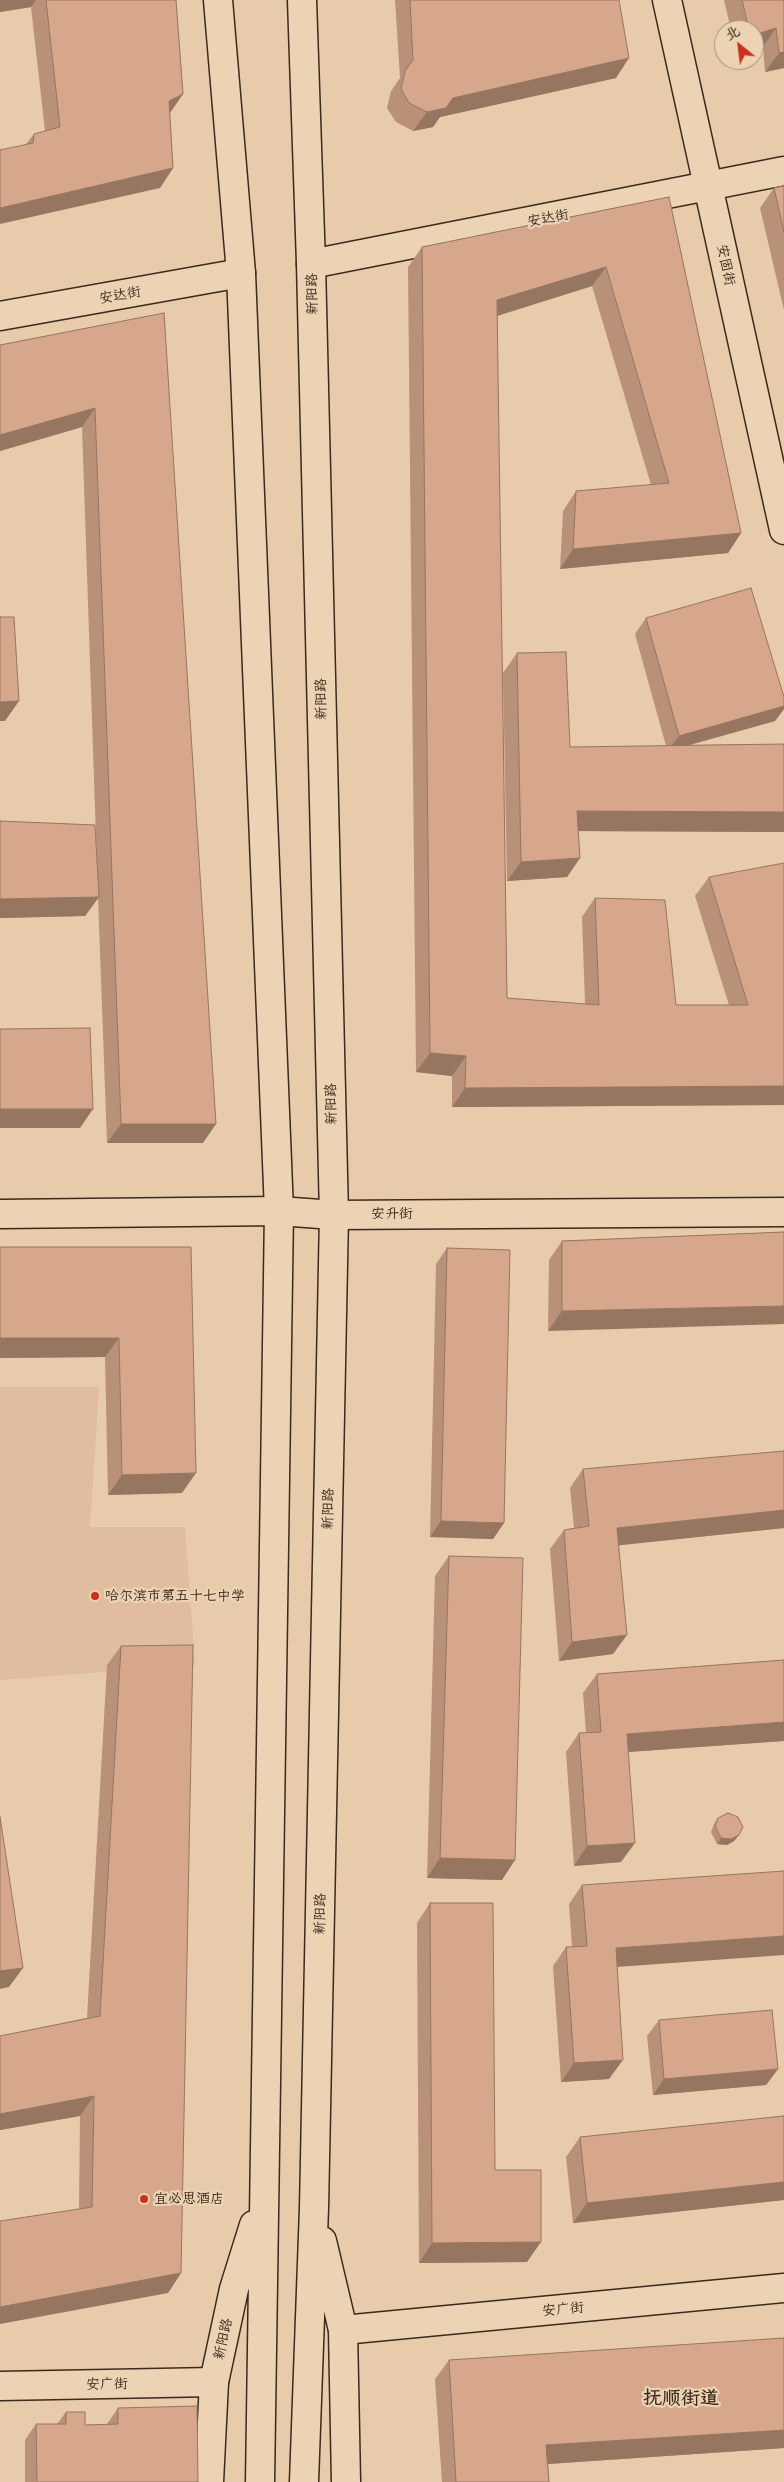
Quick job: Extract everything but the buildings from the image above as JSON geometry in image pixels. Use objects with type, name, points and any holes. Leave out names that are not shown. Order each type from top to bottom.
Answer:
[{"type":"main road","name":"新阳路","points":[[218,0],[241,273],[279,1211],[262,2200],[260,2482]]},
{"type":"main road","name":"新阳路","points":[[302,0],[311,264],[334,1215],[314,2208],[304,2482]]},
{"type":"main road","name":"安固街","points":[[667,0],[710,187],[784,530]]},
{"type":"main road","name":"安达街","points":[[311,264],[784,171]]},
{"type":"main road","name":"安达街","points":[[0,316],[241,273]]},
{"type":"main road","name":"安升街","points":[[0,1214],[279,1211],[334,1215],[784,1212]]},
{"type":"main road","name":"新阳路","points":[[209,2482],[214,2382],[234,2290],[262,2200]]},
{"type":"main road","name":"新阳路","points":[[314,2208],[343,2330],[346,2482]]},
{"type":"main road","name":"安广街","points":[[343,2330],[784,2288]]},
{"type":"main road","name":"安广街","points":[[0,2386],[214,2382]]},
{"type":"shaded area","name":"哈尔滨市第五十七中学","points":[[0,1387],[99,1387],[90,1527],[185,1527],[195,1665],[0,1680]]},
{"type":"place","name":"哈尔滨市第五十七中学","points":[[95,1596]]},
{"type":"place","name":"宜必思酒店","points":[[144,2199]]},
{"type":"district","name":"抚顺街道","points":[[681,2398]]}]
